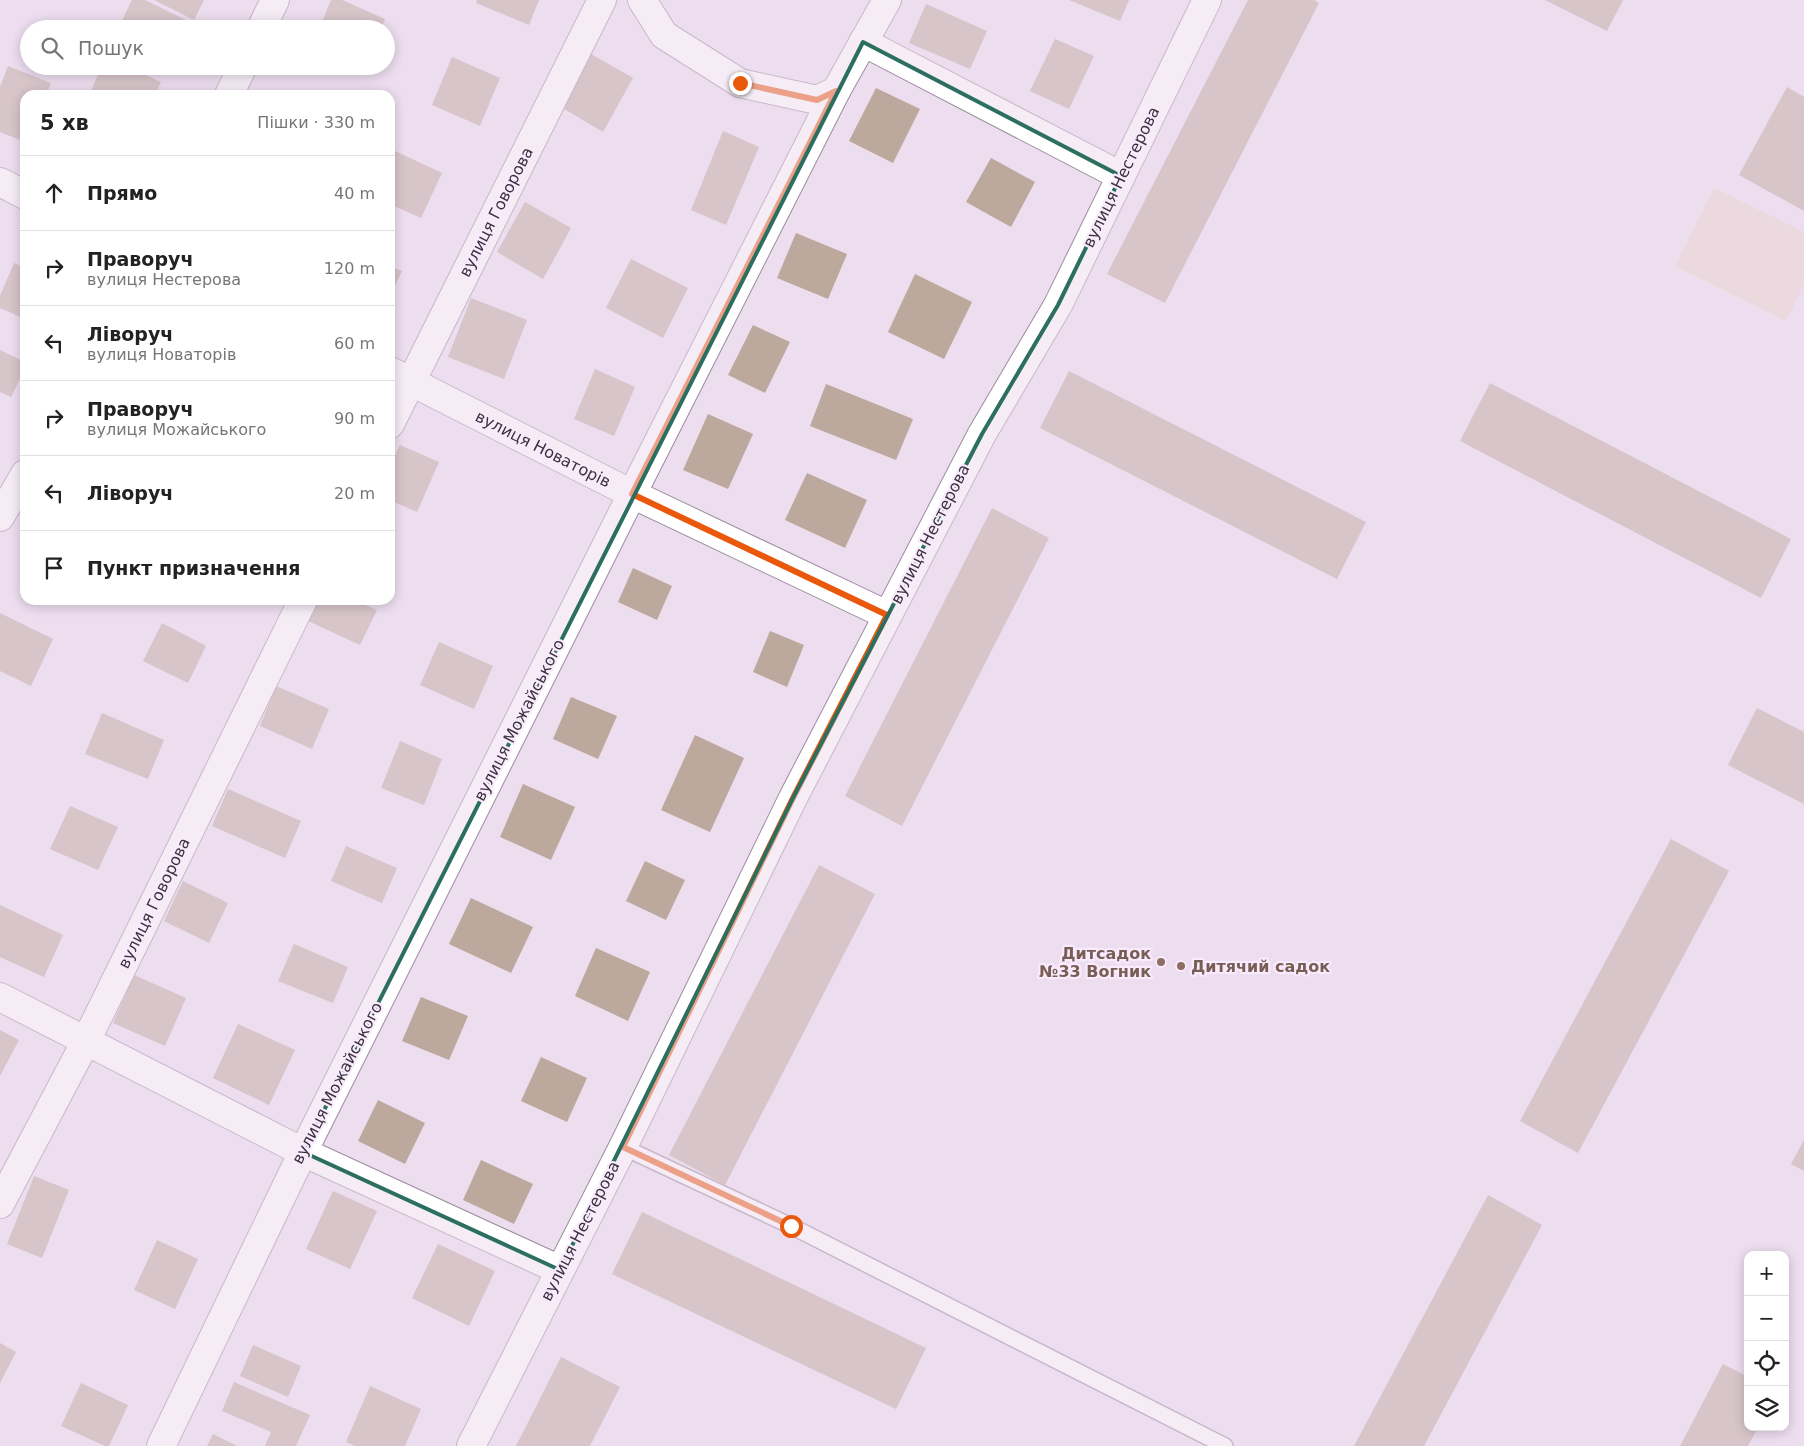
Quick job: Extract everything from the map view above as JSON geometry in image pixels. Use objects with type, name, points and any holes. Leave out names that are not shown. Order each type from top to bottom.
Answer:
[{"type":"street","points":[[265,20],[275,0]]},
{"type":"street","name":"вулиця Говорова","points":[[395,402],[401,376],[602,0]]},
{"type":"street","points":[[642,0],[664,35],[740,83],[817,100],[836,91]]},
{"type":"street","name":"вулиця Можайського","points":[[161,1446],[303,1152],[632,494],[836,91],[887,0]]},
{"type":"street","name":"вулиця Нестерова","points":[[470,1446],[623,1147],[793,798],[982,434],[1058,305],[1207,0]]},
{"type":"street","points":[[864,42],[1121,176]]},
{"type":"street","points":[[231,90],[238,75]]},
{"type":"street","points":[[0,182],[20,192]]},
{"type":"street","name":"вулиця Новаторів","points":[[401,376],[632,494],[887,615]]},
{"type":"street","points":[[0,517],[20,483]]},
{"type":"street","name":"вулиця Говорова","points":[[0,1204],[86,1041],[301,605]]},
{"type":"street","points":[[0,997],[303,1152],[560,1270]]},
{"type":"lane","points":[[623,1147],[791,1226],[1226,1446]]},
{"type":"highlighted area","points":[[863,42],[1121,176],[1058,305],[982,434],[793,798],[560,1270],[303,1152]]},
{"type":"shaded area","points":[[1714,188],[1804,232],[1804,284],[1786,321],[1675,266]]},
{"type":"building","points":[[132,0],[145,0],[186,20],[122,20]]},
{"type":"building","points":[[154,0],[204,0],[194,20]]},
{"type":"building","points":[[331,0],[342,0],[385,19],[385,20],[323,20]]},
{"type":"building","points":[[477,0],[539,0],[529,25],[476,3]]},
{"type":"building","points":[[1069,0],[1129,0],[1120,21]]},
{"type":"building","points":[[1248,0],[1314,0],[1319,3],[1165,303],[1107,274]]},
{"type":"building","points":[[1545,0],[1623,0],[1607,31]]},
{"type":"building","points":[[926,4],[987,31],[970,69],[909,43]]},
{"type":"building","points":[[1055,39],[1094,56],[1069,109],[1030,91]]},
{"type":"building","points":[[591,54],[633,78],[603,132],[561,107]]},
{"type":"building","points":[[452,57],[500,78],[480,126],[432,105]]},
{"type":"building","points":[[8,66],[20,71],[20,75],[31,75],[51,83],[48,90],[20,90],[20,140],[0,132],[0,87]]},
{"type":"building","points":[[98,75],[146,75],[161,82],[157,90],[91,90]]},
{"type":"building","points":[[1787,87],[1804,97],[1804,211],[1739,175]]},
{"type":"building","points":[[876,88],[920,109],[893,163],[849,141]]},
{"type":"building","points":[[723,131],[759,147],[726,225],[691,210]]},
{"type":"building","points":[[395,151],[442,173],[421,218],[395,206]]},
{"type":"building","points":[[991,158],[1035,182],[1011,227],[966,202]]},
{"type":"building","points":[[525,202],[571,228],[543,279],[497,252]]},
{"type":"building","points":[[796,233],[847,254],[828,299],[777,278]]},
{"type":"building","points":[[631,259],[688,288],[663,338],[606,308]]},
{"type":"building","points":[[14,263],[20,266],[20,317],[0,308],[0,296]]},
{"type":"building","points":[[395,268],[402,271],[395,286]]},
{"type":"building","points":[[915,274],[972,302],[944,359],[888,332]]},
{"type":"building","points":[[471,298],[527,320],[504,379],[448,357]]},
{"type":"building","points":[[753,325],[790,342],[765,393],[728,375]]},
{"type":"building","points":[[0,350],[20,360],[20,378],[11,397],[0,392]]},
{"type":"building","points":[[595,369],[635,387],[614,436],[574,419]]},
{"type":"building","points":[[1069,371],[1366,522],[1337,579],[1040,428]]},
{"type":"building","points":[[1490,383],[1791,539],[1761,598],[1460,441]]},
{"type":"building","points":[[826,384],[913,419],[896,460],[810,426]]},
{"type":"building","points":[[708,414],[753,434],[728,489],[683,470]]},
{"type":"building","points":[[400,445],[439,462],[417,512],[395,502],[395,456]]},
{"type":"building","points":[[807,473],[867,500],[845,548],[785,520]]},
{"type":"building","points":[[992,508],[1049,538],[902,826],[845,796]]},
{"type":"building","points":[[633,568],[672,586],[657,620],[618,602]]},
{"type":"building","points":[[316,605],[366,605],[377,610],[360,645],[308,621]]},
{"type":"building","points":[[0,613],[53,639],[31,686],[0,671]]},
{"type":"building","points":[[162,623],[206,646],[188,683],[143,661]]},
{"type":"building","points":[[770,631],[804,645],[787,687],[753,672]]},
{"type":"building","points":[[439,642],[493,666],[474,709],[420,685]]},
{"type":"building","points":[[276,686],[329,709],[312,749],[260,726]]},
{"type":"building","points":[[571,697],[617,716],[598,759],[553,739]]},
{"type":"building","points":[[1757,708],[1804,732],[1804,804],[1728,765]]},
{"type":"building","points":[[102,713],[164,740],[148,779],[85,754]]},
{"type":"building","points":[[695,735],[744,758],[710,832],[661,810]]},
{"type":"building","points":[[400,741],[442,759],[424,805],[381,788]]},
{"type":"building","points":[[523,784],[575,807],[551,860],[500,837]]},
{"type":"building","points":[[228,789],[301,821],[285,858],[212,826]]},
{"type":"building","points":[[70,806],[118,827],[98,870],[50,849]]},
{"type":"building","points":[[1671,839],[1729,871],[1578,1153],[1520,1121]]},
{"type":"building","points":[[346,846],[397,868],[382,903],[331,881]]},
{"type":"building","points":[[645,861],[685,880],[666,920],[626,901]]},
{"type":"building","points":[[819,865],[875,894],[725,1185],[669,1155]]},
{"type":"building","points":[[183,881],[228,903],[209,943],[164,921]]},
{"type":"building","points":[[471,898],[533,927],[511,973],[449,944]]},
{"type":"building","points":[[0,905],[63,935],[44,977],[0,957]]},
{"type":"building","points":[[294,944],[348,967],[333,1003],[278,981]]},
{"type":"building","points":[[596,948],[650,972],[628,1021],[575,996]]},
{"type":"building","points":[[134,975],[186,998],[165,1046],[113,1023]]},
{"type":"building","points":[[421,997],[468,1016],[449,1060],[402,1041]]},
{"type":"building","points":[[238,1024],[295,1050],[269,1105],[213,1078]]},
{"type":"building","points":[[0,1030],[19,1040],[0,1076]]},
{"type":"building","points":[[541,1057],[587,1078],[567,1122],[521,1101]]},
{"type":"building","points":[[378,1100],[425,1123],[405,1164],[358,1141]]},
{"type":"building","points":[[1804,1140],[1804,1171],[1791,1164]]},
{"type":"building","points":[[481,1160],[533,1184],[514,1224],[463,1200]]},
{"type":"building","points":[[34,1176],[69,1190],[42,1258],[7,1244]]},
{"type":"building","points":[[333,1191],[377,1211],[350,1269],[306,1249]]},
{"type":"building","points":[[1488,1195],[1542,1225],[1424,1446],[1354,1446]]},
{"type":"building","points":[[642,1212],[926,1348],[896,1409],[612,1274]]},
{"type":"building","points":[[157,1240],[198,1259],[175,1309],[134,1290]]},
{"type":"building","points":[[438,1244],[495,1271],[469,1326],[412,1298]]},
{"type":"building","points":[[0,1343],[16,1352],[0,1383]]},
{"type":"building","points":[[253,1345],[301,1366],[288,1397],[240,1376]]},
{"type":"building","points":[[561,1357],[620,1387],[590,1446],[516,1446]]},
{"type":"building","points":[[1723,1364],[1744,1375],[1744,1431],[1756,1431],[1748,1446],[1680,1446]]},
{"type":"building","points":[[234,1382],[310,1415],[296,1446],[265,1446],[271,1432],[222,1411]]},
{"type":"building","points":[[81,1383],[128,1405],[109,1446],[105,1446],[61,1426]]},
{"type":"building","points":[[370,1386],[421,1409],[405,1446],[355,1446],[346,1442]]},
{"type":"building","points":[[213,1434],[237,1446],[207,1446]]},
{"type":"place","name":"Дитсадок №33 Вогник","points":[[1161,962]]},
{"type":"place","name":"Дитячий садок","points":[[1181,966]]},
{"type":"route","points":[[740,83],[817,100],[836,91],[632,494],[887,615],[793,798],[623,1147],[791,1226]]}]
